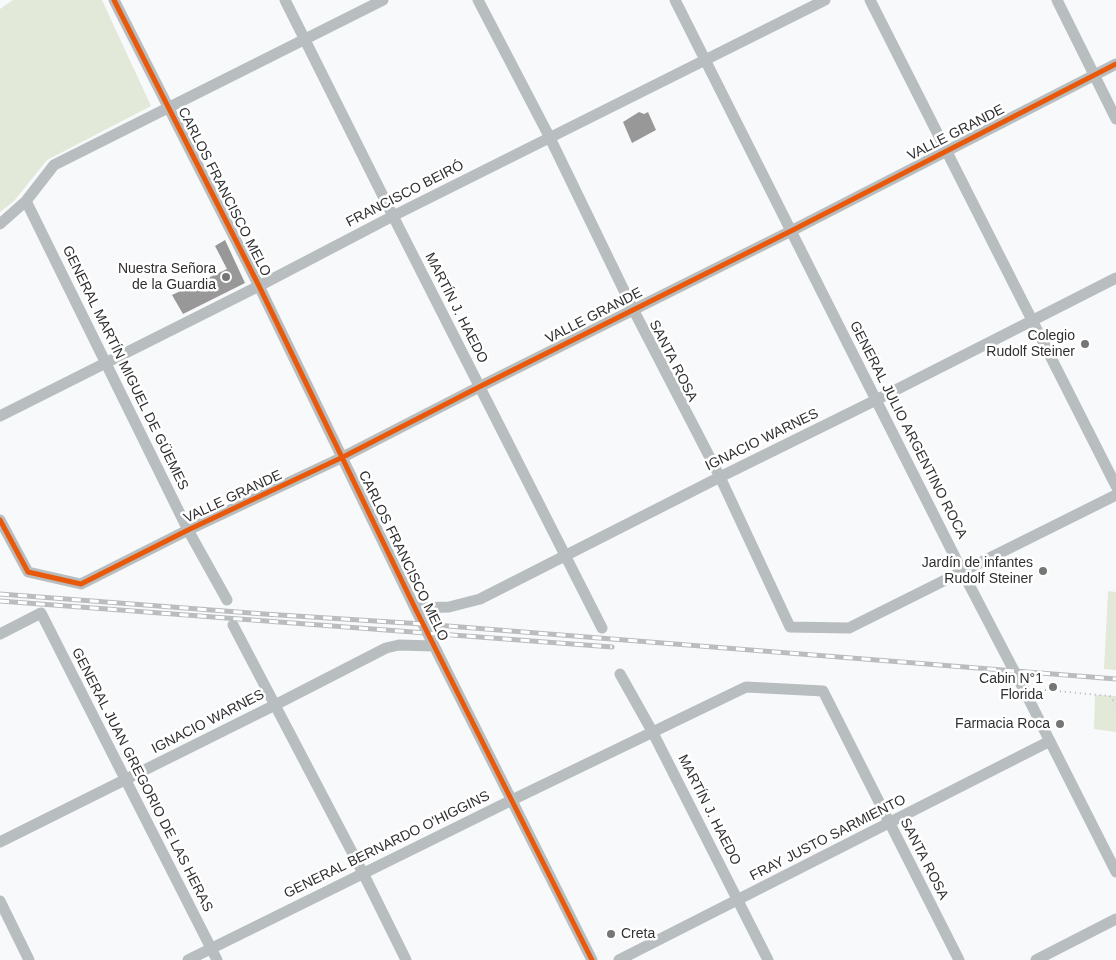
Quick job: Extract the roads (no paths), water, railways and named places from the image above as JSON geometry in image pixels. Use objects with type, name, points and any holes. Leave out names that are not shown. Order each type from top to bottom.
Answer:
[{"type":"street","name":"CARLOS FRANCISCO MELO","points":[[114,0],[259,286],[415,608],[592,960]]},
{"type":"street","name":"MARTÍN J. HAEDO","points":[[285,0],[602,628]]},
{"type":"street","points":[[0,224],[26,201],[54,165],[383,0]]},
{"type":"street","name":"SANTA ROSA","points":[[478,0],[550,138],[633,308],[720,477],[790,627],[849,628],[962,571]]},
{"type":"street","name":"GENERAL JULIO ARGENTINO ROCA","points":[[675,0],[790,231],[1116,872]]},
{"type":"street","name":"FRANCISCO BEIRÓ","points":[[0,416],[824,0]]},
{"type":"street","points":[[870,0],[1116,486]]},
{"type":"street","points":[[1057,0],[1116,119]]},
{"type":"street","name":"VALLE GRANDE","points":[[0,520],[28,572],[81,584],[188,530],[343,457],[479,386],[790,231],[1116,64]]},
{"type":"street","name":"GENERAL MARTÍN MIGUEL DE GÜEMES","points":[[26,201],[188,530],[227,600]]},
{"type":"street","name":"IGNACIO WARNES","points":[[415,608],[449,607],[480,599],[565,554],[876,400],[1116,278]]},
{"type":"street","points":[[962,571],[1116,495]]},
{"type":"street","name":"GENERAL JUAN GREGORIO DE LAS HERAS","points":[[0,634],[41,613],[217,960]]},
{"type":"street","points":[[233,625],[363,873],[406,960]]},
{"type":"street","name":"IGNACIO WARNES","points":[[0,842],[386,648],[399,645],[434,646]]},
{"type":"street","name":"MARTÍN J. HAEDO","points":[[620,674],[652,731],[768,960]]},
{"type":"street","name":"GENERAL BERNARDO O'HIGGINS","points":[[188,960],[652,731],[746,687],[823,691]]},
{"type":"street","name":"SANTA ROSA","points":[[823,691],[959,960]]},
{"type":"street","name":"FRAY JUSTO SARMIENTO","points":[[619,960],[890,824],[1050,740]]},
{"type":"street","points":[[0,901],[29,960]]},
{"type":"street","points":[[1036,960],[1116,919]]},
{"type":"railway","points":[[0,594],[423,624],[1116,679]]},
{"type":"railway","points":[[0,601],[612,647]]},
{"type":"place","name":"Nuestra Señora de la Guardia","points":[[226,277]]},
{"type":"place","name":"Colegio Rudolf Steiner","points":[[1085,344]]},
{"type":"place","name":"Jardín de infantes Rudolf Steiner","points":[[1043,571]]},
{"type":"place","name":"Cabin N°1 Florida","points":[[1053,687]]},
{"type":"place","name":"Farmacia Roca","points":[[1060,724]]},
{"type":"place","name":"Creta","points":[[611,934]]}]
